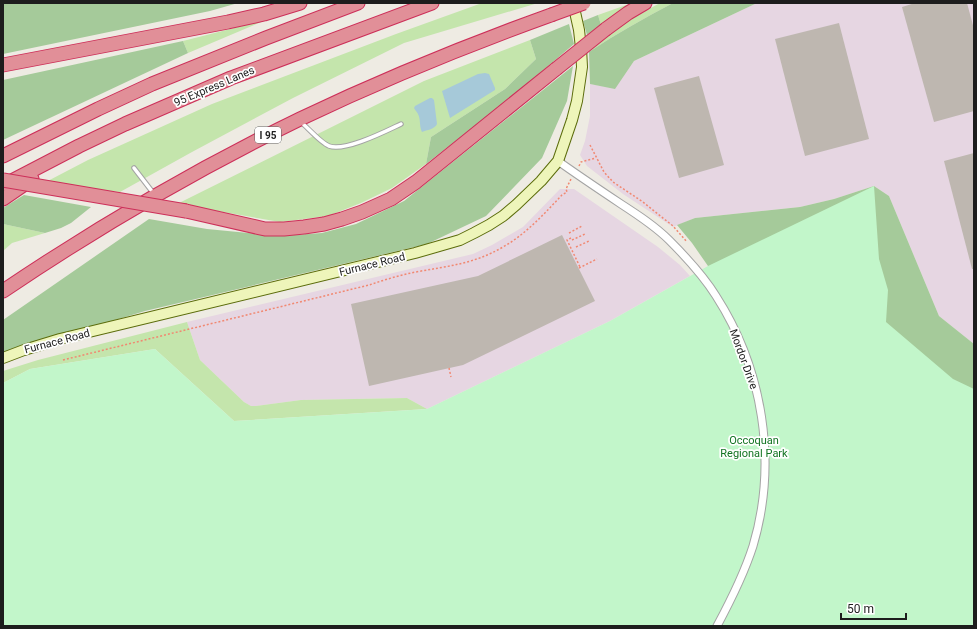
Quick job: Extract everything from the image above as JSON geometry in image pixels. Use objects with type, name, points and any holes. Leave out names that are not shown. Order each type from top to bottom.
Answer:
[{"type":"highway","points":[[3,65],[264,14],[300,3]]},
{"type":"highway","points":[[3,156],[98,108],[152,84],[358,3]]},
{"type":"highway","name":"95 Express Lanes","points":[[3,186],[79,146],[125,124],[231,78],[432,3]]},
{"type":"highway","name":"I 95","points":[[3,291],[76,243],[156,196],[299,120],[419,65],[491,36],[584,3]]},
{"type":"highway","points":[[3,180],[186,211],[265,229],[284,229],[324,224],[362,212],[391,199],[416,182],[606,28],[645,3]]},
{"type":"highway","points":[[3,199],[79,146]]},
{"type":"main road","name":"Furnace Road","points":[[3,358],[60,339],[415,253],[460,240],[489,225],[512,209],[541,181],[558,161],[577,101],[582,67],[582,48],[572,3]]},
{"type":"street","name":"Mordor Drive","points":[[558,161],[648,222],[669,240],[688,260],[716,295],[728,316],[750,366],[760,410],[764,445],[765,472],[763,498],[753,545],[746,566],[717,626]]},
{"type":"lane","points":[[299,120],[325,144],[337,148],[358,142],[401,124]]},
{"type":"lane","points":[[134,168],[156,196]]},
{"type":"path","points":[[590,145],[604,172],[616,185],[643,202],[673,226],[687,242]]},
{"type":"path","points":[[581,162],[596,158]]},
{"type":"path","points":[[63,360],[369,285],[411,273],[472,262],[499,249],[524,233],[562,195],[567,192],[566,189]]},
{"type":"path","points":[[569,232],[582,226]]},
{"type":"path","points":[[585,234],[567,240],[579,267],[597,259]]},
{"type":"path","points":[[576,247],[589,241]]},
{"type":"path","points":[[449,368],[451,377]]},
{"type":"shaded area","points":[[757,3],[974,3],[974,344],[939,316],[889,196],[874,186],[834,199],[800,207],[695,218],[673,227],[623,194],[587,166],[580,155],[585,141],[590,116],[590,84],[615,88],[634,61]]},
{"type":"shaded area","points":[[560,189],[574,189],[658,247],[680,265],[690,276],[610,321],[427,409],[407,398],[301,400],[251,406],[244,402],[200,360],[187,322],[473,254],[523,227]]},
{"type":"green space","points":[[3,3],[238,3],[210,11],[3,54]]},
{"type":"green space","points":[[482,3],[538,3],[404,43],[293,98],[120,192],[42,184],[88,160],[212,104]]},
{"type":"green space","points":[[660,3],[673,3],[630,26],[589,52],[615,30],[634,17]]},
{"type":"green space","points":[[673,3],[757,3],[634,61],[615,89],[590,84],[589,52],[630,26]]},
{"type":"green space","points":[[629,4],[601,25],[598,15]]},
{"type":"green space","points":[[598,15],[601,25],[587,35],[583,21]]},
{"type":"green space","points":[[266,20],[188,53],[183,41]]},
{"type":"green space","points":[[569,24],[574,44],[512,97],[426,164],[431,137],[505,89],[536,59],[530,40]]},
{"type":"green space","points":[[530,40],[536,59],[505,89],[431,137],[426,164],[392,188],[361,203],[328,216],[280,222],[177,204],[424,81]]},
{"type":"green space","points":[[183,41],[188,53],[3,140],[3,80]]},
{"type":"green space","points":[[573,66],[567,101],[542,158],[486,216],[427,244],[145,311],[3,354],[3,320],[149,219],[207,229],[280,236],[322,233],[356,224],[404,201]]},
{"type":"green space","points":[[874,186],[889,196],[939,316],[974,344],[974,590],[731,279],[708,266],[677,225],[695,218],[800,207],[834,199]]},
{"type":"green space","name":"Occoquan Regional Park","points":[[874,186],[879,259],[888,290],[886,322],[953,379],[974,389],[974,626],[3,626],[3,383],[30,369],[155,349],[234,421],[427,409],[610,321],[708,266]]},
{"type":"green space","points":[[24,195],[91,207],[71,223],[45,233],[3,224],[3,208]]},
{"type":"green space","points":[[3,224],[45,233],[12,243],[3,251]]},
{"type":"green space","points":[[187,322],[200,360],[244,402],[251,406],[301,400],[407,398],[427,409],[234,421],[155,349],[30,369],[3,383],[3,371],[38,360]]},
{"type":"water","points":[[478,74],[489,74],[495,90],[450,118],[442,91]]},
{"type":"water","points":[[430,98],[434,100],[437,124],[433,128],[422,132],[418,113],[414,108]]},
{"type":"building","points":[[915,3],[967,3],[974,29],[974,111],[934,122],[902,7]]},
{"type":"building","points":[[839,23],[869,139],[805,156],[775,39]]},
{"type":"building","points":[[699,76],[724,165],[679,178],[654,88]]},
{"type":"building","points":[[974,153],[974,269],[972,269],[944,161]]},
{"type":"building","points":[[562,235],[595,301],[463,365],[369,386],[351,304],[478,276]]}]
